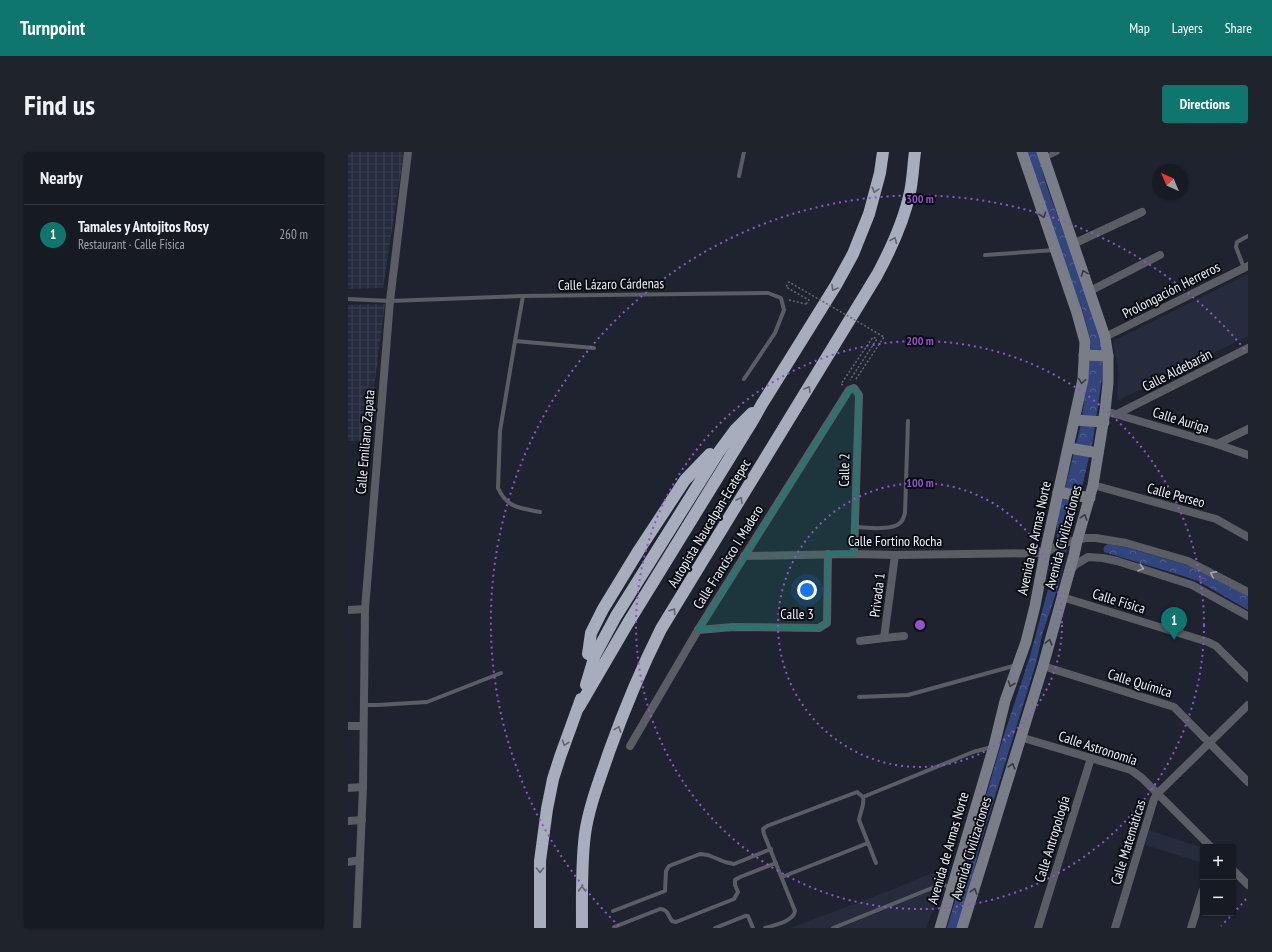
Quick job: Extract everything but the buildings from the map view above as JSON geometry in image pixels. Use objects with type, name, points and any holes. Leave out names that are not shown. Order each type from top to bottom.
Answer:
[{"type":"highway","name":"Autopista Naucalpan-Ecatepec","points":[[578,707],[836,285],[853,254],[869,214],[884,152]]},
{"type":"highway","name":"Autopista Naucalpan-Ecatepec","points":[[582,928],[582,862],[585,833],[594,796],[631,694],[645,661],[661,629],[877,275],[902,221],[910,192],[915,152]]},
{"type":"highway","name":"Autopista Naucalpan-Ecatepec","points":[[578,707],[591,633],[639,550],[685,480],[762,404]]},
{"type":"highway","name":"Autopista Naucalpan-Ecatepec","points":[[586,685],[621,620],[657,561],[746,423],[762,404]]},
{"type":"highway","name":"Autopista Naucalpan-Ecatepec","points":[[540,928],[540,861],[553,779],[595,655],[616,616],[718,453],[735,430]]},
{"type":"main road","name":"Avenida de Armas Norte","points":[[940,928],[994,746],[1005,701],[1026,642],[1083,380],[1085,342],[1077,313],[1022,152]]},
{"type":"main road","name":"Avenida Civilizaciones","points":[[962,928],[1043,666],[1090,498],[1104,417],[1108,383],[1108,356],[1105,337],[1043,155]]},
{"type":"main road","points":[[1034,189],[1052,182]]},
{"type":"main road","points":[[1084,355],[1108,356]]},
{"type":"main road","points":[[1075,420],[1104,417]]},
{"type":"main road","points":[[1069,448],[1098,453]]},
{"type":"main road","points":[[1058,492],[1090,498]]},
{"type":"street","name":"Calle Emiliano Zapata","points":[[357,928],[363,787],[365,609],[390,301],[408,152]]},
{"type":"street","points":[[1043,155],[1056,152]]},
{"type":"street","points":[[1073,244],[1142,212]]},
{"type":"street","points":[[1090,291],[1160,255]]},
{"type":"street","name":"Prolongación Herreros","points":[[1105,337],[1246,267]]},
{"type":"street","name":"Calle Aldebarán","points":[[1117,414],[1248,348]]},
{"type":"street","name":"Calle 2","points":[[851,385],[859,395],[854,554]]},
{"type":"street","name":"Calle Francisco I. Madero","points":[[630,746],[698,630],[851,385]]},
{"type":"street","name":"Calle Auriga","points":[[1104,417],[1117,414],[1217,444],[1248,455]]},
{"type":"street","points":[[1217,444],[1248,429]]},
{"type":"street","name":"Calle Perseo","points":[[1093,485],[1216,519],[1248,537]]},
{"type":"street","points":[[1045,553],[1061,544],[1085,538],[1096,538],[1126,543],[1188,561],[1248,592]]},
{"type":"street","name":"Calle Fortino Rocha","points":[[744,556],[1045,553]]},
{"type":"street","name":"Calle 3","points":[[698,630],[733,627],[820,628],[827,623],[828,554]]},
{"type":"street","name":"Privada 1","points":[[884,638],[895,555]]},
{"type":"street","points":[[1069,571],[1079,562],[1088,557],[1118,561],[1192,585],[1248,616]]},
{"type":"street","name":"Calle Física","points":[[1062,597],[1208,642],[1216,646],[1248,678]]},
{"type":"street","points":[[348,610],[365,609]]},
{"type":"street","name":"Privada 1","points":[[860,641],[904,636]]},
{"type":"street","name":"Calle Química","points":[[1043,666],[1174,707],[1248,782]]},
{"type":"street","name":"Calle Matemáticas","points":[[1115,928],[1154,799],[1157,794],[1248,705]]},
{"type":"street","points":[[348,726],[363,726]]},
{"type":"street","name":"Calle Astronomía","points":[[1020,737],[1131,770],[1142,778],[1208,844]]},
{"type":"street","name":"Calle Antropología","points":[[1038,928],[1091,758]]},
{"type":"street","points":[[348,788],[363,787]]},
{"type":"street","points":[[348,821],[362,820]]},
{"type":"street","points":[[348,862],[360,860]]},
{"type":"street","points":[[1236,873],[1248,885]]},
{"type":"street","points":[[1191,928],[1200,900]]},
{"type":"lane","points":[[739,176],[744,152]]},
{"type":"lane","points":[[1246,267],[1236,247],[1236,242],[1248,236]]},
{"type":"lane","points":[[985,255],[1055,250]]},
{"type":"lane","name":"Calle Lázaro Cárdenas","points":[[348,299],[390,301],[523,296],[768,293],[781,298]]},
{"type":"lane","points":[[523,296],[514,341],[500,431],[498,488],[501,496],[508,503],[515,507],[540,512]]},
{"type":"lane","points":[[744,380],[775,333],[784,310],[781,298]]},
{"type":"lane","points":[[514,341],[594,348]]},
{"type":"lane","points":[[856,527],[894,527],[901,522],[905,513],[908,421]]},
{"type":"lane","points":[[859,697],[908,695],[1017,665]]},
{"type":"lane","points":[[364,704],[378,705],[427,702],[501,674]]},
{"type":"lane","points":[[863,797],[973,752],[994,746]]},
{"type":"lane","points":[[766,928],[791,918],[795,911],[764,834],[763,829],[767,826],[857,792],[863,797],[864,800],[859,820],[876,863]]},
{"type":"lane","points":[[782,878],[868,843]]},
{"type":"lane","points":[[613,911],[665,891],[666,871],[669,866],[700,854],[708,855],[734,864],[771,849]]},
{"type":"lane","points":[[614,927],[660,909],[664,909],[672,921],[676,922],[734,899],[738,892],[735,885],[735,880],[776,863]]},
{"type":"lane","points":[[833,928],[942,884],[952,888]]},
{"type":"lane","points":[[715,928],[745,916],[748,916],[753,928]]},
{"type":"path","points":[[781,298],[806,304],[809,300],[786,287],[789,282],[884,337],[856,379]]},
{"type":"path","points":[[841,384],[873,337],[877,339],[851,385]]},
{"type":"highlighted area","points":[[854,388],[859,395],[854,554],[828,554],[827,623],[819,628],[733,627],[698,630],[849,390]]},
{"type":"shaded area","points":[[348,152],[404,152],[383,288],[348,289]]},
{"type":"shaded area","points":[[1248,274],[1248,336],[1117,401],[1119,374],[1113,341]]},
{"type":"shaded area","points":[[385,304],[367,441],[348,441],[348,305]]},
{"type":"shaded area","points":[[1149,830],[1200,847],[1200,862],[1145,845]]},
{"type":"shaded area","points":[[950,865],[926,928],[790,928],[899,887]]},
{"type":"green space","points":[[1026,152],[1037,152],[1046,184],[1102,339],[1102,378],[1093,440],[1056,593],[979,848],[973,876],[958,928],[947,928],[1003,738],[1030,656],[1057,556],[1057,521],[1080,428],[1088,377],[1091,343],[1083,312]]},
{"type":"green space","points":[[1108,544],[1125,547],[1187,565],[1248,596],[1248,610],[1198,581],[1104,552],[1104,547]]},
{"type":"place","name":"Tamales y Antojitos Rosy","points":[[1174,640]]}]
